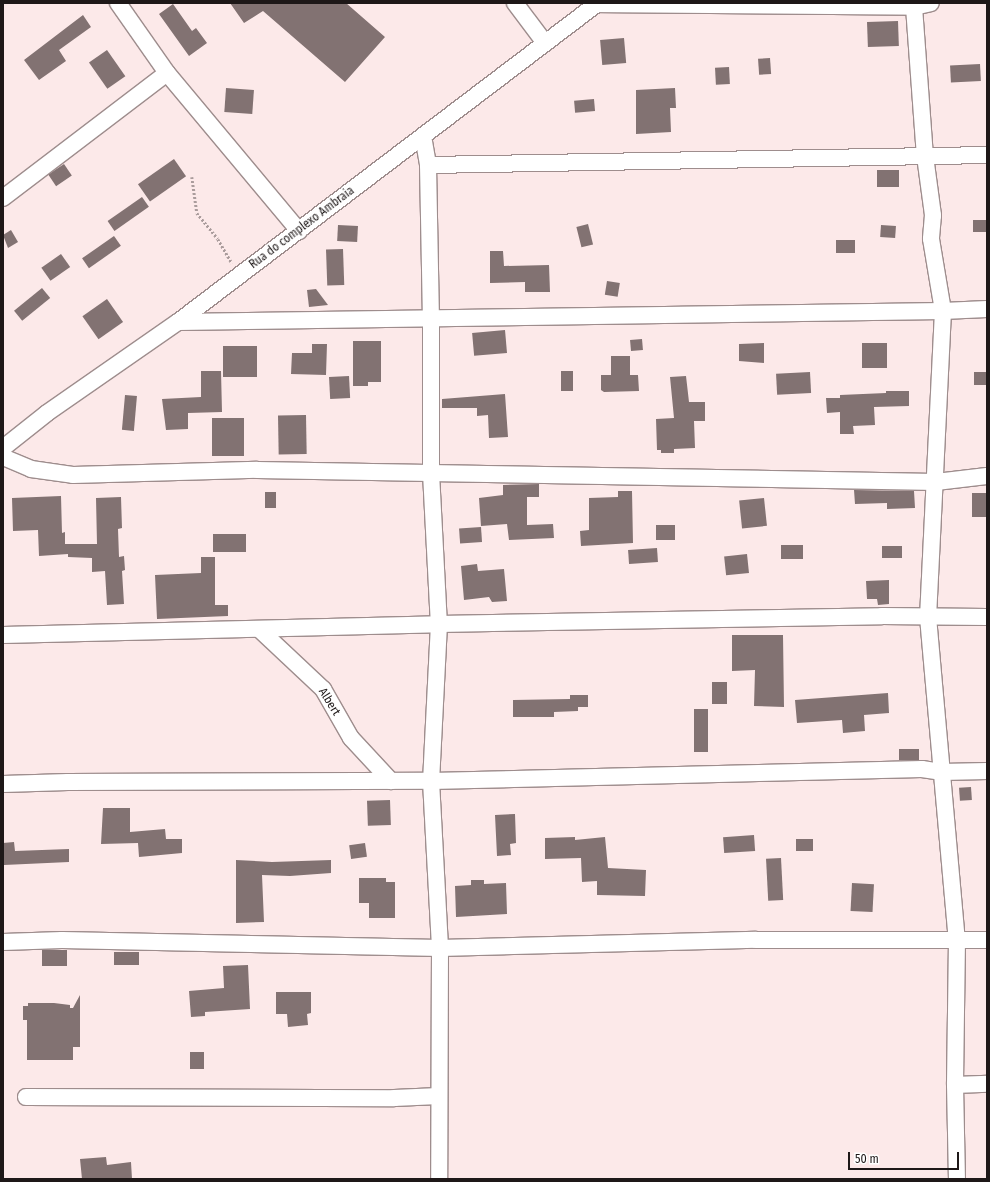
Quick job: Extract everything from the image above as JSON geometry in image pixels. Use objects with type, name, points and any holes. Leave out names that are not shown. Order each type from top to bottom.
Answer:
[{"type":"street","points":[[118,3],[167,73],[299,231]]},
{"type":"street","points":[[516,3],[545,43]]},
{"type":"street","points":[[598,3],[914,7],[931,3]]},
{"type":"street","name":"Rua do complexo Ambraia","points":[[3,448],[47,413],[178,322],[598,3]]},
{"type":"street","points":[[914,7],[925,156],[933,215],[931,240],[943,311],[936,482],[928,617],[957,940],[955,1085],[957,1179]]},
{"type":"street","points":[[3,198],[167,73]]},
{"type":"street","points":[[423,136],[428,165],[431,318],[431,473],[439,624],[431,781],[440,948],[438,1179]]},
{"type":"street","points":[[428,165],[987,155]]},
{"type":"street","points":[[178,322],[943,311],[987,309]]},
{"type":"street","points":[[3,457],[30,469],[73,475],[257,470],[936,482],[987,476]]},
{"type":"street","points":[[3,635],[439,624],[987,617]]},
{"type":"street","name":"Albert","points":[[259,629],[323,689],[351,738],[391,781]]},
{"type":"street","points":[[3,784],[431,781],[922,769],[941,772],[987,771]]},
{"type":"street","points":[[3,942],[70,940],[440,948],[756,940],[987,940]]},
{"type":"street","points":[[955,1085],[987,1084]]},
{"type":"street","points":[[26,1097],[394,1098],[439,1096]]},
{"type":"path","points":[[192,177],[197,213],[218,239],[239,276]]},
{"type":"building","points":[[230,3],[346,3],[385,37],[345,82],[263,11],[244,23]]},
{"type":"building","points":[[173,4],[192,31],[196,28],[207,43],[189,56],[159,14]]},
{"type":"building","points":[[83,15],[91,27],[59,50],[66,61],[39,80],[24,60]]},
{"type":"building","points":[[898,21],[899,46],[868,47],[867,22]]},
{"type":"building","points":[[624,38],[626,63],[602,65],[600,40]]},
{"type":"building","points":[[107,50],[125,76],[107,89],[89,63]]},
{"type":"building","points":[[770,58],[771,74],[759,75],[758,59]]},
{"type":"building","points":[[980,64],[981,81],[951,83],[950,66]]},
{"type":"building","points":[[729,67],[730,84],[716,85],[715,68]]},
{"type":"building","points":[[226,88],[254,90],[252,114],[224,112]]},
{"type":"building","points":[[675,88],[676,108],[670,108],[671,132],[636,134],[636,90]]},
{"type":"building","points":[[594,99],[595,111],[575,113],[574,101]]},
{"type":"building","points":[[174,159],[186,176],[150,201],[138,184]]},
{"type":"building","points":[[64,164],[72,176],[56,186],[48,175]]},
{"type":"building","points":[[877,170],[899,170],[899,187],[877,187]]},
{"type":"building","points":[[142,197],[149,207],[114,231],[108,221]]},
{"type":"building","points":[[973,220],[987,220],[987,232],[973,232]]},
{"type":"building","points":[[588,224],[593,244],[581,247],[576,227]]},
{"type":"building","points":[[338,225],[358,226],[357,242],[337,241]]},
{"type":"building","points":[[881,225],[896,226],[895,238],[880,237]]},
{"type":"building","points":[[11,230],[18,242],[8,248],[3,235]]},
{"type":"building","points":[[114,236],[121,246],[89,268],[82,258]]},
{"type":"building","points":[[836,240],[855,240],[855,253],[836,253]]},
{"type":"building","points":[[343,249],[344,285],[327,286],[326,250]]},
{"type":"building","points":[[490,251],[503,251],[504,266],[549,265],[550,292],[525,292],[525,282],[490,283]]},
{"type":"building","points":[[61,254],[70,267],[51,281],[41,268]]},
{"type":"building","points":[[607,281],[620,283],[618,297],[605,295]]},
{"type":"building","points":[[42,288],[50,298],[22,321],[14,311]]},
{"type":"building","points":[[316,289],[328,305],[309,307],[307,290]]},
{"type":"building","points":[[107,299],[123,322],[98,339],[82,316]]},
{"type":"building","points":[[505,330],[507,353],[474,356],[472,333]]},
{"type":"building","points":[[642,339],[643,350],[631,351],[630,340]]},
{"type":"building","points":[[353,341],[381,341],[381,382],[368,382],[368,386],[353,386]]},
{"type":"building","points":[[764,343],[764,363],[739,361],[739,344]]},
{"type":"building","points":[[862,343],[887,343],[887,368],[862,368]]},
{"type":"building","points":[[312,344],[327,344],[326,375],[291,374],[292,353],[312,353]]},
{"type":"building","points":[[223,346],[257,346],[257,377],[223,377]]},
{"type":"building","points":[[611,356],[630,356],[630,375],[638,375],[639,391],[604,392],[601,390],[601,375],[611,375]]},
{"type":"building","points":[[201,371],[221,371],[222,412],[188,413],[188,429],[166,430],[162,399],[201,397]]},
{"type":"building","points":[[561,371],[573,371],[573,391],[561,391]]},
{"type":"building","points":[[810,372],[811,393],[777,395],[776,374]]},
{"type":"building","points":[[974,372],[987,372],[987,385],[974,385]]},
{"type":"building","points":[[349,376],[350,398],[330,399],[329,377]]},
{"type":"building","points":[[686,376],[689,402],[705,402],[705,421],[694,421],[695,448],[674,449],[674,453],[661,453],[661,450],[657,450],[656,419],[674,418],[670,377]]},
{"type":"building","points":[[886,391],[909,391],[909,406],[874,407],[875,425],[853,426],[854,434],[840,434],[840,412],[827,413],[826,398],[840,398],[840,395],[886,393]]},
{"type":"building","points":[[505,394],[508,437],[489,438],[488,415],[477,416],[477,408],[442,408],[442,399]]},
{"type":"building","points":[[125,395],[137,396],[134,431],[122,430]]},
{"type":"building","points":[[278,415],[306,415],[307,454],[279,454]]},
{"type":"building","points":[[212,418],[244,418],[244,456],[212,456]]},
{"type":"building","points":[[539,484],[539,497],[527,497],[527,525],[553,524],[554,538],[509,540],[507,524],[481,526],[479,498],[503,495],[503,485]]},
{"type":"building","points":[[854,490],[914,491],[915,508],[887,509],[887,503],[855,504]]},
{"type":"building","points":[[618,491],[632,491],[633,543],[581,546],[580,531],[589,530],[589,498],[618,497]]},
{"type":"building","points":[[265,492],[276,492],[276,508],[265,508]]},
{"type":"building","points":[[972,493],[987,493],[987,517],[972,517]]},
{"type":"building","points":[[61,496],[62,533],[65,532],[65,544],[97,544],[96,498],[121,497],[122,528],[118,529],[119,557],[124,556],[125,570],[122,571],[124,604],[107,605],[105,571],[92,572],[92,558],[68,557],[68,554],[39,556],[38,530],[13,531],[12,498]]},
{"type":"building","points":[[764,498],[767,526],[742,528],[739,501]]},
{"type":"building","points":[[656,525],[675,525],[675,540],[656,540]]},
{"type":"building","points":[[481,527],[482,542],[460,543],[459,529]]},
{"type":"building","points":[[213,534],[246,534],[246,552],[213,552]]},
{"type":"building","points":[[781,545],[803,545],[803,559],[781,559]]},
{"type":"building","points":[[882,546],[902,546],[902,558],[882,558]]},
{"type":"building","points":[[657,548],[658,562],[629,564],[628,550]]},
{"type":"building","points":[[747,554],[749,573],[726,575],[724,556]]},
{"type":"building","points":[[201,557],[215,557],[215,605],[228,605],[228,616],[157,619],[155,575],[201,573]]},
{"type":"building","points":[[477,564],[478,571],[504,569],[507,601],[492,602],[489,597],[464,600],[461,566]]},
{"type":"building","points":[[889,580],[889,604],[878,605],[877,599],[867,599],[866,581]]},
{"type":"building","points":[[732,635],[783,635],[784,707],[754,706],[755,670],[732,671]]},
{"type":"building","points":[[712,682],[727,682],[727,704],[712,704]]},
{"type":"building","points":[[888,693],[889,713],[864,715],[865,731],[843,733],[842,720],[797,723],[795,700]]},
{"type":"building","points":[[570,695],[588,695],[588,707],[578,707],[578,711],[554,712],[554,717],[513,717],[513,700],[570,699]]},
{"type":"building","points":[[694,709],[708,709],[708,752],[694,752]]},
{"type":"building","points":[[899,749],[919,749],[919,760],[899,760]]},
{"type":"building","points":[[971,787],[972,800],[960,801],[959,788]]},
{"type":"building","points":[[390,800],[391,825],[368,826],[367,801]]},
{"type":"building","points":[[103,808],[130,808],[130,832],[165,829],[166,839],[182,839],[182,853],[139,857],[138,843],[101,844]]},
{"type":"building","points":[[515,814],[516,843],[510,844],[511,855],[497,856],[495,815]]},
{"type":"building","points":[[754,835],[755,851],[724,853],[723,837]]},
{"type":"building","points":[[575,837],[575,840],[605,837],[608,868],[646,870],[645,896],[597,895],[597,881],[582,882],[581,858],[545,859],[545,838]]},
{"type":"building","points":[[796,839],[813,839],[813,851],[796,851]]},
{"type":"building","points":[[14,842],[15,851],[69,849],[69,862],[4,865],[3,843]]},
{"type":"building","points":[[365,843],[367,857],[351,859],[349,845]]},
{"type":"building","points":[[781,858],[783,900],[768,901],[766,859]]},
{"type":"building","points":[[236,860],[272,862],[331,860],[331,873],[290,876],[262,875],[264,922],[236,923]]},
{"type":"building","points":[[359,878],[386,878],[386,882],[395,882],[395,918],[369,918],[369,903],[359,903]]},
{"type":"building","points":[[471,880],[484,880],[484,884],[506,883],[507,914],[456,917],[455,886],[471,885]]},
{"type":"building","points":[[852,883],[874,884],[873,912],[851,911]]},
{"type":"building","points":[[42,950],[67,950],[67,966],[42,966]]},
{"type":"building","points":[[114,952],[139,952],[139,965],[114,965]]},
{"type":"building","points":[[248,965],[250,1009],[205,1012],[205,1016],[191,1017],[189,991],[224,988],[223,966]]},
{"type":"building","points":[[276,992],[311,992],[311,1013],[307,1014],[308,1025],[288,1027],[287,1014],[276,1014]]},
{"type":"building","points":[[80,995],[80,1047],[73,1047],[73,1060],[27,1060],[27,1020],[23,1020],[23,1006],[28,1006],[28,1003],[54,1003],[70,1005],[70,1008],[73,1008]]},
{"type":"building","points":[[190,1052],[204,1052],[204,1069],[190,1069]]},
{"type":"building","points":[[106,1157],[107,1165],[131,1162],[132,1179],[82,1179],[80,1159]]}]
